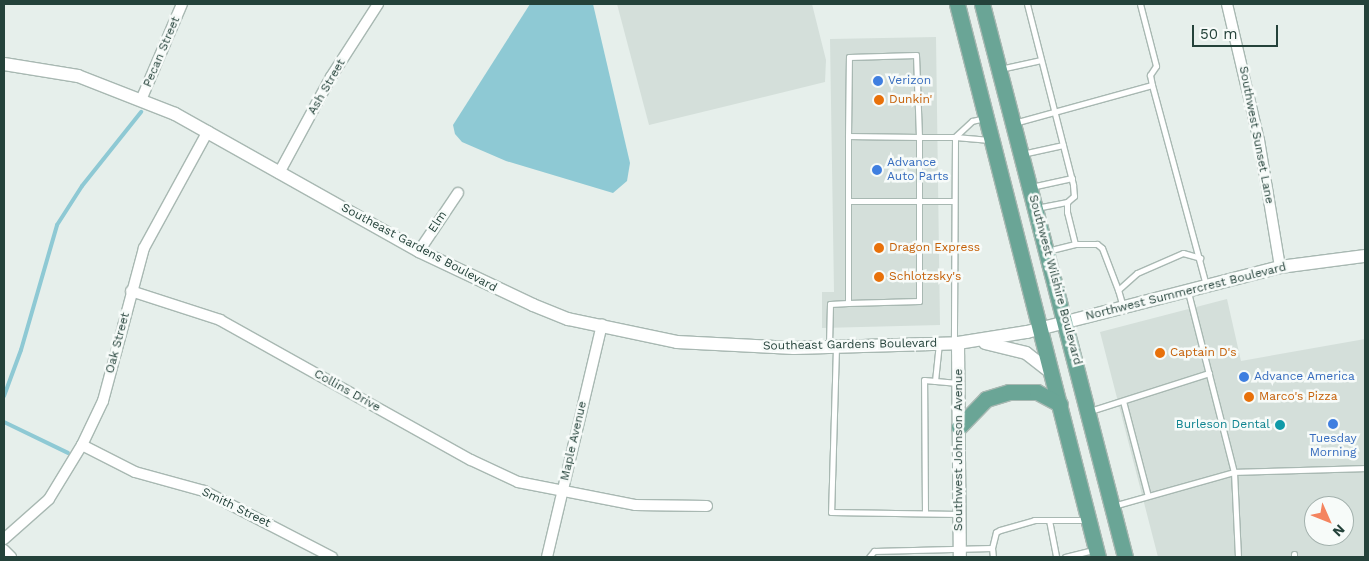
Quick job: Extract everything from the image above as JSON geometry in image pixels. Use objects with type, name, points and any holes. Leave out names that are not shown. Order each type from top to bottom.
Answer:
[{"type":"main road","name":"Southwest Wilshire Boulevard","points":[[958,4],[1097,553]]},
{"type":"main road","name":"Southwest Wilshire Boulevard","points":[[982,4],[1066,322],[1125,557]]},
{"type":"main road","points":[[958,428],[968,414],[986,399],[1009,392],[1037,392],[1060,404]]},
{"type":"street","name":"Pecan Street","points":[[142,100],[182,4]]},
{"type":"street","name":"Ash Street","points":[[280,173],[331,77],[378,4]]},
{"type":"street","name":"Southwest Sunset Lane","points":[[1227,4],[1259,140],[1280,267]]},
{"type":"street","name":"Southeast Gardens Boulevard","points":[[4,64],[78,76],[142,100],[208,131],[419,251],[533,304],[568,318],[677,342],[794,348],[961,342],[1066,322]]},
{"type":"street","name":"Oak Street","points":[[4,539],[49,499],[82,446],[103,401],[144,248],[208,131]]},
{"type":"street","name":"Elm","points":[[419,251],[458,193]]},
{"type":"street","name":"Northwest Summercrest Boulevard","points":[[1066,322],[1280,267],[1365,256]]},
{"type":"street","name":"Collins Drive","points":[[131,291],[220,320],[471,460],[518,482],[635,505],[707,506]]},
{"type":"street","name":"Maple Avenue","points":[[548,557],[602,324]]},
{"type":"street","points":[[961,342],[1026,353],[1052,373]]},
{"type":"street","name":"Southwest Johnson Avenue","points":[[960,554],[958,384],[961,342]]},
{"type":"street","name":"Smith Street","points":[[82,446],[134,472],[204,491],[332,557]]},
{"type":"street","points":[[4,550],[11,557]]},
{"type":"lane","points":[[1027,4],[1072,178],[1074,196],[1067,202],[1036,208]]},
{"type":"lane","points":[[1140,4],[1156,66],[1150,75],[1152,85],[1206,285]]},
{"type":"lane","points":[[848,303],[849,57],[914,54],[917,57],[919,137],[919,302],[830,304],[833,346],[832,512],[959,514]]},
{"type":"lane","points":[[1000,69],[1041,60]]},
{"type":"lane","points":[[1014,123],[1152,85]]},
{"type":"lane","points":[[961,342],[954,201],[955,138],[972,121],[988,117]]},
{"type":"lane","points":[[848,136],[993,140]]},
{"type":"lane","points":[[1022,154],[1063,145]]},
{"type":"lane","points":[[1030,187],[1072,178]]},
{"type":"lane","points":[[848,201],[954,201]]},
{"type":"lane","points":[[1067,202],[1075,244]]},
{"type":"lane","points":[[1047,251],[1075,244],[1097,244],[1102,248],[1123,307]]},
{"type":"lane","points":[[1118,290],[1137,273],[1162,260],[1183,253],[1200,258]]},
{"type":"lane","points":[[1188,291],[1234,472],[1238,557]]},
{"type":"lane","points":[[935,381],[940,343]]},
{"type":"lane","points":[[1088,412],[1209,373]]},
{"type":"lane","points":[[924,513],[924,380],[958,384]]},
{"type":"lane","points":[[1123,401],[1148,496]]},
{"type":"lane","points":[[1112,506],[1234,472],[1365,468]]},
{"type":"lane","points":[[992,557],[996,532],[1000,530],[1034,520],[1089,520]]},
{"type":"lane","points":[[1049,520],[1056,557]]},
{"type":"lane","points":[[869,557],[874,551],[960,554],[992,548]]},
{"type":"lane","points":[[1065,557],[1097,553]]},
{"type":"shaded area","points":[[617,4],[812,4],[826,60],[825,82],[649,125]]},
{"type":"shaded area","points":[[936,37],[940,325],[822,328],[822,292],[834,292],[830,39]]},
{"type":"shaded area","points":[[1227,299],[1241,361],[1365,339],[1365,557],[1158,557],[1100,332]]},
{"type":"water","points":[[530,4],[593,4],[630,163],[627,181],[613,193],[506,161],[462,142],[455,134],[453,125]]},
{"type":"waterway","points":[[4,396],[21,350],[57,225],[82,186],[141,112]]},
{"type":"waterway","points":[[4,422],[68,453]]},
{"type":"place","name":"Verizon","points":[[878,81]]},
{"type":"place","name":"Dunkin'","points":[[879,100]]},
{"type":"place","name":"Advance Auto Parts","points":[[877,170]]},
{"type":"place","name":"Dragon Express","points":[[879,248]]},
{"type":"place","name":"Schlotzsky's","points":[[879,277]]},
{"type":"place","name":"Captain D's","points":[[1160,353]]},
{"type":"place","name":"Advance America","points":[[1244,377]]},
{"type":"place","name":"Marco's Pizza","points":[[1249,397]]},
{"type":"place","name":"Tuesday Morning","points":[[1333,424]]},
{"type":"place","name":"Burleson Dental","points":[[1280,425]]}]
